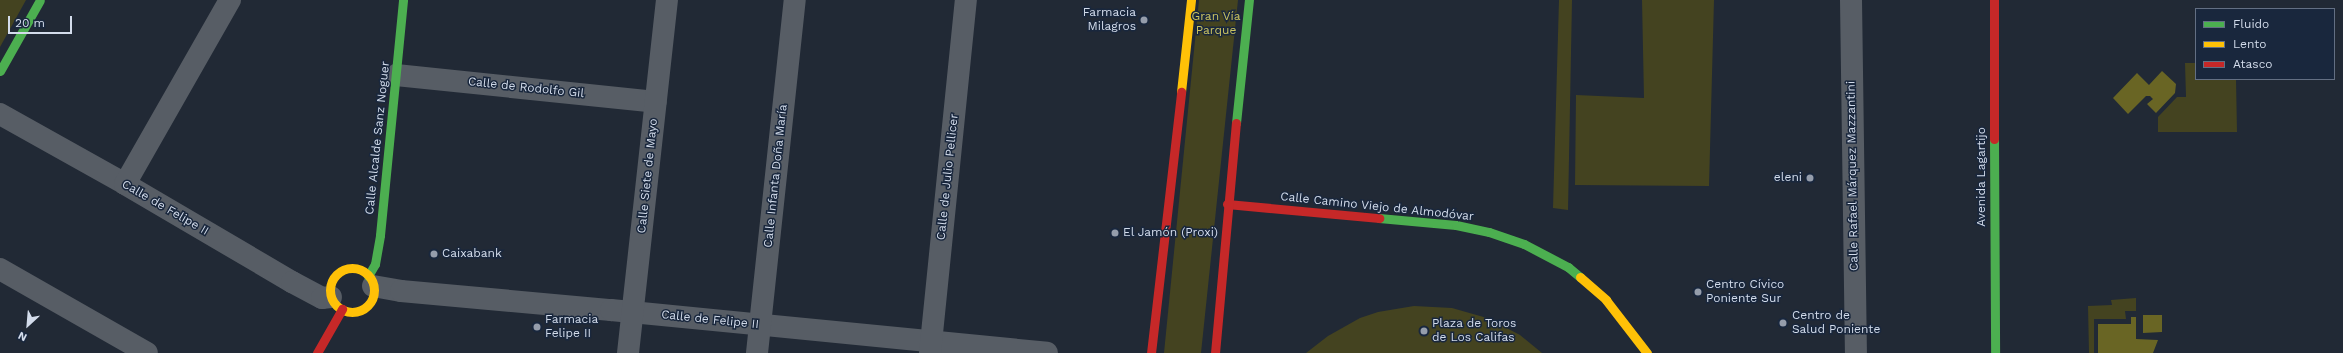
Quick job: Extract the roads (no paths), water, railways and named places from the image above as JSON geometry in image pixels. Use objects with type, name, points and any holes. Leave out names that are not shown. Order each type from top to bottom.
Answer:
[{"type":"street","points":[[0,71],[40,0]]},
{"type":"street","points":[[125,184],[230,0]]},
{"type":"street","name":"Calle Alcalde Sanz Noguer","points":[[371,281],[380,235],[403,0]]},
{"type":"street","name":"Calle Siete de Mayo","points":[[628,353],[667,0]]},
{"type":"street","name":"Calle Infanta Doña María","points":[[757,353],[795,0]]},
{"type":"street","name":"Calle de Julio Pellicer","points":[[930,348],[966,0]]},
{"type":"street","points":[[1151,353],[1191,0]]},
{"type":"street","points":[[1215,353],[1227,230],[1227,204],[1249,0]]},
{"type":"street","name":"Calle Rafael Márquez Mazzantini","points":[[1851,0],[1856,353]]},
{"type":"street","name":"Avenida Lagartijo","points":[[1994,0],[1995,353]]},
{"type":"street","name":"Calle de Rodolfo Gil","points":[[396,75],[656,102]]},
{"type":"street","name":"Calle de Felipe II","points":[[0,114],[125,184],[292,282],[322,298],[337,303]]},
{"type":"street","name":"Calle Camino Viejo de Almodóvar","points":[[1227,204],[1456,225],[1489,232],[1524,244],[1568,267],[1606,300],[1647,353]]},
{"type":"street","points":[[0,269],[147,353]]},
{"type":"street","points":[[344,269],[357,269],[371,281],[371,299],[362,309],[355,311],[337,303],[330,290],[333,278],[344,269]]},
{"type":"street","name":"Calle de Felipe II","points":[[371,281],[400,292],[633,312],[760,326],[930,348],[1047,353]]},
{"type":"street","points":[[316,353],[337,303]]},
{"type":"place","name":"Farmacia Milagros","points":[[1144,20]]},
{"type":"place","name":"eleni","points":[[1810,178]]},
{"type":"place","name":"El Jamón (Proxi)","points":[[1115,233]]},
{"type":"place","name":"Caixabank","points":[[434,254]]},
{"type":"place","name":"Centro Cívico Poniente Sur","points":[[1698,292]]},
{"type":"place","name":"Centro de Salud Poniente","points":[[1783,323]]},
{"type":"place","name":"Farmacia Felipe II","points":[[537,327]]},
{"type":"place","name":"Plaza de Toros de Los Califas","points":[[1424,331]]},
{"type":"park label","name":"Gran Vía Parque","points":[[1216,24]]}]
